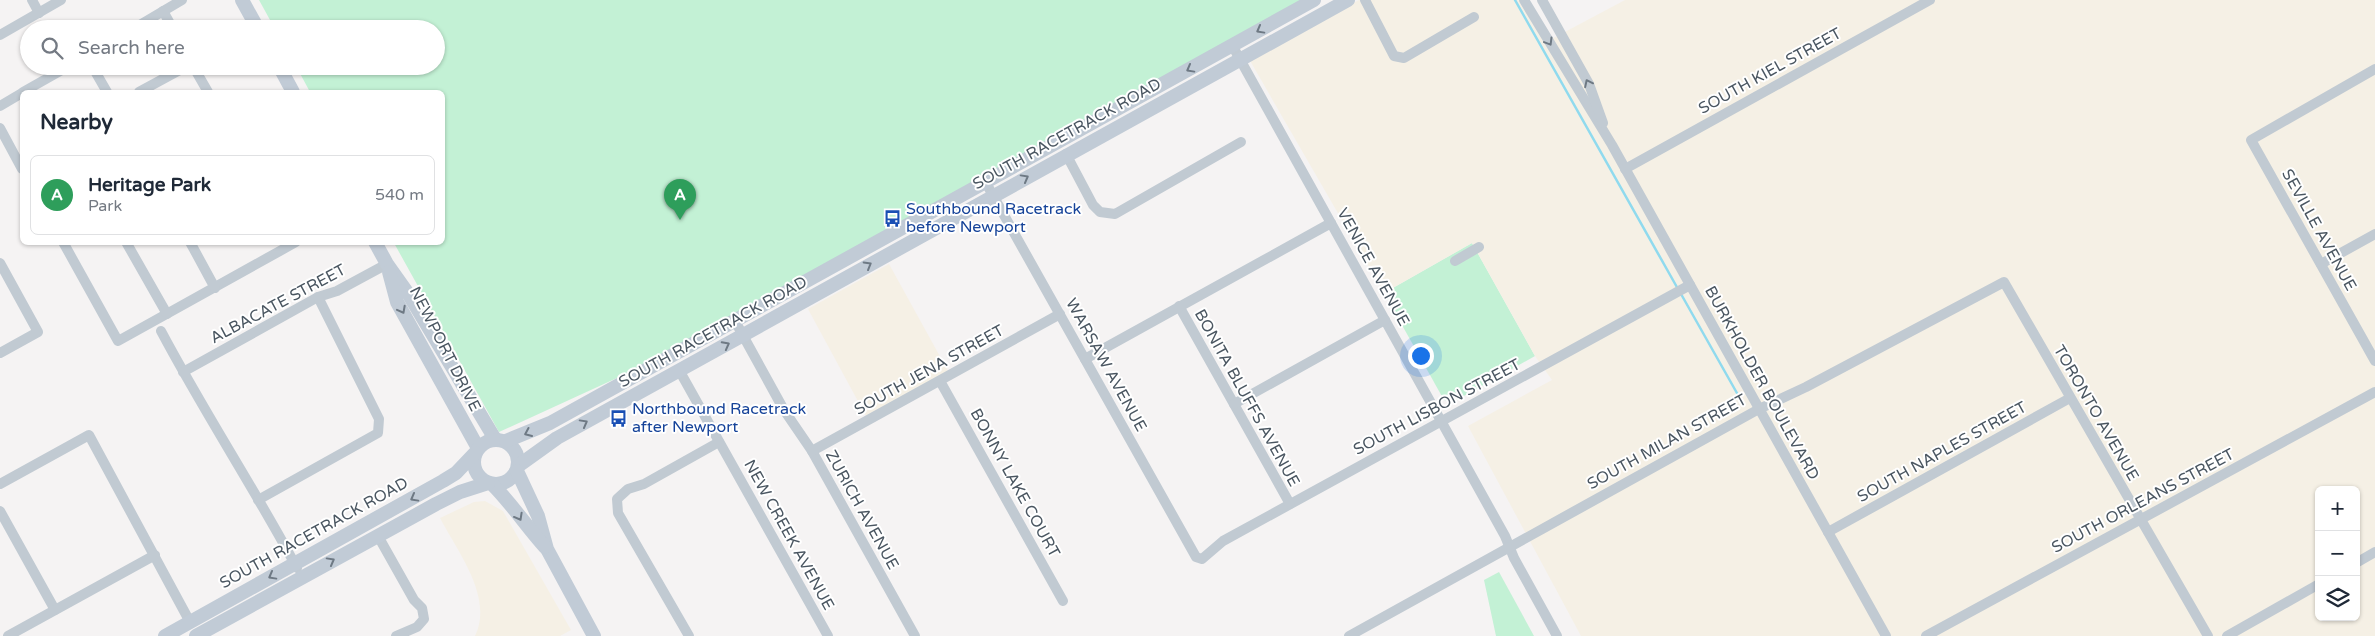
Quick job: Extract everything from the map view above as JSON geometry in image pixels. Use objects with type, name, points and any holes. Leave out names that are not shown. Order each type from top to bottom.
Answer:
[{"type":"main road","points":[[242,0],[253,20]]},
{"type":"main road","name":"SOUTH RACETRACK ROAD","points":[[517,469],[557,438],[743,336],[1232,45],[1314,0]]},
{"type":"main road","name":"SOUTH RACETRACK ROAD","points":[[501,440],[550,423],[735,321],[990,189],[1066,154],[1348,0]]},
{"type":"main road","points":[[284,75],[292,90]]},
{"type":"main road","name":"NEWPORT DRIVE","points":[[378,245],[387,264],[409,294],[501,440]]},
{"type":"main road","name":"NEWPORT DRIVE","points":[[387,264],[397,302],[477,451]]},
{"type":"main road","points":[[547,550],[538,516],[517,469],[516,451],[501,440],[485,442],[477,451],[474,462],[477,473],[512,504],[524,524],[547,550],[594,636]]},
{"type":"main road","name":"SOUTH RACETRACK ROAD","points":[[165,636],[443,481],[456,473],[477,451]]},
{"type":"main road","points":[[490,483],[507,482],[517,469]]},
{"type":"main road","name":"SOUTH RACETRACK ROAD","points":[[196,636],[460,492],[490,483]]},
{"type":"street","points":[[32,0],[39,13]]},
{"type":"street","points":[[27,20],[61,0]]},
{"type":"street","points":[[148,20],[182,0]]},
{"type":"street","points":[[1366,0],[1394,56],[1404,58],[1474,17]]},
{"type":"street","name":"BURKHOLDER BOULEVARD","points":[[1524,0],[1612,145],[1886,636]]},
{"type":"street","name":"BURKHOLDER BOULEVARD","points":[[1542,0],[1589,84],[1612,145]]},
{"type":"street","name":"SOUTH KIEL STREET","points":[[1625,169],[1930,0]]},
{"type":"street","points":[[163,11],[168,20]]},
{"type":"street","points":[[0,35],[20,24]]},
{"type":"street","name":"VENICE AVENUE","points":[[1232,45],[1441,420],[1557,636]]},
{"type":"street","name":"SEVILLE AVENUE","points":[[2375,69],[2251,140],[2375,361]]},
{"type":"street","points":[[40,88],[58,75]]},
{"type":"street","points":[[97,75],[106,90]]},
{"type":"street","points":[[143,90],[170,75]]},
{"type":"street","points":[[198,75],[207,90]]},
{"type":"street","points":[[0,106],[20,95]]},
{"type":"street","points":[[0,128],[20,165]]},
{"type":"street","points":[[1066,154],[1093,205],[1100,212],[1114,214],[1241,142]]},
{"type":"street","name":"WARSAW AVENUE","points":[[990,189],[1196,557],[1202,559]]},
{"type":"street","points":[[1085,359],[1331,223]]},
{"type":"street","points":[[2321,264],[2375,234]]},
{"type":"street","points":[[66,245],[118,341],[290,245]]},
{"type":"street","points":[[128,245],[167,314]]},
{"type":"street","points":[[192,245],[215,288]]},
{"type":"street","points":[[1455,261],[1479,247]]},
{"type":"street","points":[[0,264],[3,276],[38,332],[0,353]]},
{"type":"street","name":"ALBACATE STREET","points":[[183,372],[318,297],[337,291],[387,264]]},
{"type":"street","name":"TORONTO AVENUE","points":[[2004,282],[2139,520],[2148,530],[2208,636]]},
{"type":"street","name":"SOUTH MILAN STREET","points":[[1349,636],[1759,409],[1806,387],[2004,282]]},
{"type":"street","name":"SOUTH LISBON STREET","points":[[1202,559],[1223,541],[1690,285]]},
{"type":"street","points":[[258,500],[378,433],[379,419],[318,297]]},
{"type":"street","name":"BONITA BLUFFS AVENUE","points":[[1179,306],[1290,504]]},
{"type":"street","name":"SOUTH JENA STREET","points":[[812,451],[1060,314]]},
{"type":"street","points":[[1234,404],[1385,320]]},
{"type":"street","name":"ZURICH AVENUE","points":[[735,321],[784,410],[812,451],[915,636]]},
{"type":"street","points":[[161,331],[302,578]]},
{"type":"street","name":"NEW CREEK AVENUE","points":[[679,370],[828,636]]},
{"type":"street","name":"BONNY LAKE COURT","points":[[940,381],[1063,601]]},
{"type":"street","name":"SOUTH ORLEANS STREET","points":[[1926,636],[2375,392]]},
{"type":"street","name":"SOUTH NAPLES STREET","points":[[1828,532],[2070,398]]},
{"type":"street","points":[[0,484],[89,435],[190,622]]},
{"type":"street","points":[[689,636],[618,513],[617,499],[628,489],[644,484],[719,442]]},
{"type":"street","points":[[0,511],[55,610]]},
{"type":"street","points":[[378,536],[414,600],[422,608],[424,619],[417,627],[396,636]]},
{"type":"street","points":[[2360,561],[2375,552]]},
{"type":"street","points":[[8,636],[155,555]]},
{"type":"street","points":[[2228,636],[2315,586]]},
{"type":"green space","points":[[259,0],[1303,0],[715,333],[499,432],[395,245],[445,245],[445,90],[309,90],[301,75],[445,75],[445,20],[270,20]]},
{"type":"green space","points":[[1472,243],[1535,356],[1453,402],[1444,400],[1384,293]]},
{"type":"green space","points":[[1499,572],[1534,636],[1496,636],[1484,580]]},
{"type":"sand","points":[[1359,0],[1522,0],[1546,42],[1625,0],[2375,0],[2375,636],[1581,636],[1468,426],[1552,380],[1535,356],[1472,243],[1384,293],[1249,59]]},
{"type":"sand","points":[[889,264],[948,371],[866,416],[808,309]]},
{"type":"sand","points":[[485,501],[503,511],[571,630],[560,636],[475,636],[480,621],[477,590],[464,560],[440,518],[474,502]]},
{"type":"waterway","points":[[1515,0],[1678,289]]},
{"type":"waterway","points":[[1681,294],[1742,402]]},
{"type":"place","name":"Southbound Racetrack before Newport","points":[[892,218]]},
{"type":"place","name":"Heritage Park","points":[[680,220]]},
{"type":"place","name":"Northbound Racetrack after Newport","points":[[618,418]]}]
